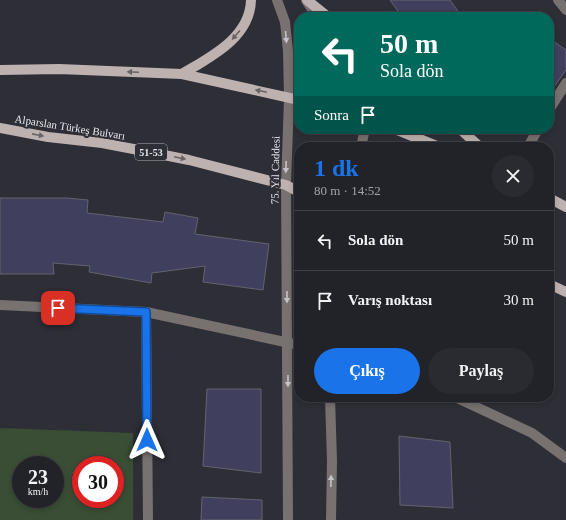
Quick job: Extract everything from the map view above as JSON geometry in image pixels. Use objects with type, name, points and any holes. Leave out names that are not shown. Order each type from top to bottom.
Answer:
[{"type":"main road","points":[[182,74],[211,57],[237,36],[246,21],[251,0]]},
{"type":"main road","points":[[307,0],[322,12]]},
{"type":"main road","points":[[0,70],[59,70],[182,74],[294,99]]},
{"type":"main road","name":"Alparslan Türkeş Bulvarı","points":[[0,128],[48,137],[102,143],[189,160],[286,185],[294,189]]},
{"type":"main road","points":[[407,134],[427,142]]},
{"type":"main road","points":[[466,134],[474,142]]},
{"type":"main road","points":[[554,201],[566,207]]},
{"type":"main road","points":[[554,286],[566,292]]},
{"type":"street","name":"75. Yıl Caddesi","points":[[277,0],[285,22],[294,99],[286,185],[288,520]]},
{"type":"street","points":[[307,0],[314,12]]},
{"type":"street","points":[[558,0],[566,10]]},
{"type":"street","points":[[554,102],[566,83]]},
{"type":"street","points":[[0,305],[146,312],[294,344]]},
{"type":"street","points":[[146,312],[148,520]]},
{"type":"street","points":[[330,402],[332,461],[331,520]]},
{"type":"street","points":[[466,402],[532,433],[566,458]]},
{"type":"green space","points":[[0,428],[133,433],[133,520],[0,520]]},
{"type":"building","points":[[390,0],[450,0],[458,12],[398,12]]},
{"type":"building","points":[[554,42],[566,50],[566,70],[554,87]]},
{"type":"building","points":[[0,198],[67,198],[88,200],[87,213],[163,222],[165,212],[198,218],[195,234],[269,244],[263,290],[203,282],[205,266],[152,273],[151,283],[89,272],[90,266],[53,263],[54,274],[0,274]]},
{"type":"building","points":[[207,389],[261,389],[261,473],[203,466]]},
{"type":"building","points":[[399,436],[450,442],[453,508],[400,505]]},
{"type":"building","points":[[202,497],[262,500],[262,520],[201,520]]},
{"type":"route","points":[[58,308],[146,312],[147,440]]}]
